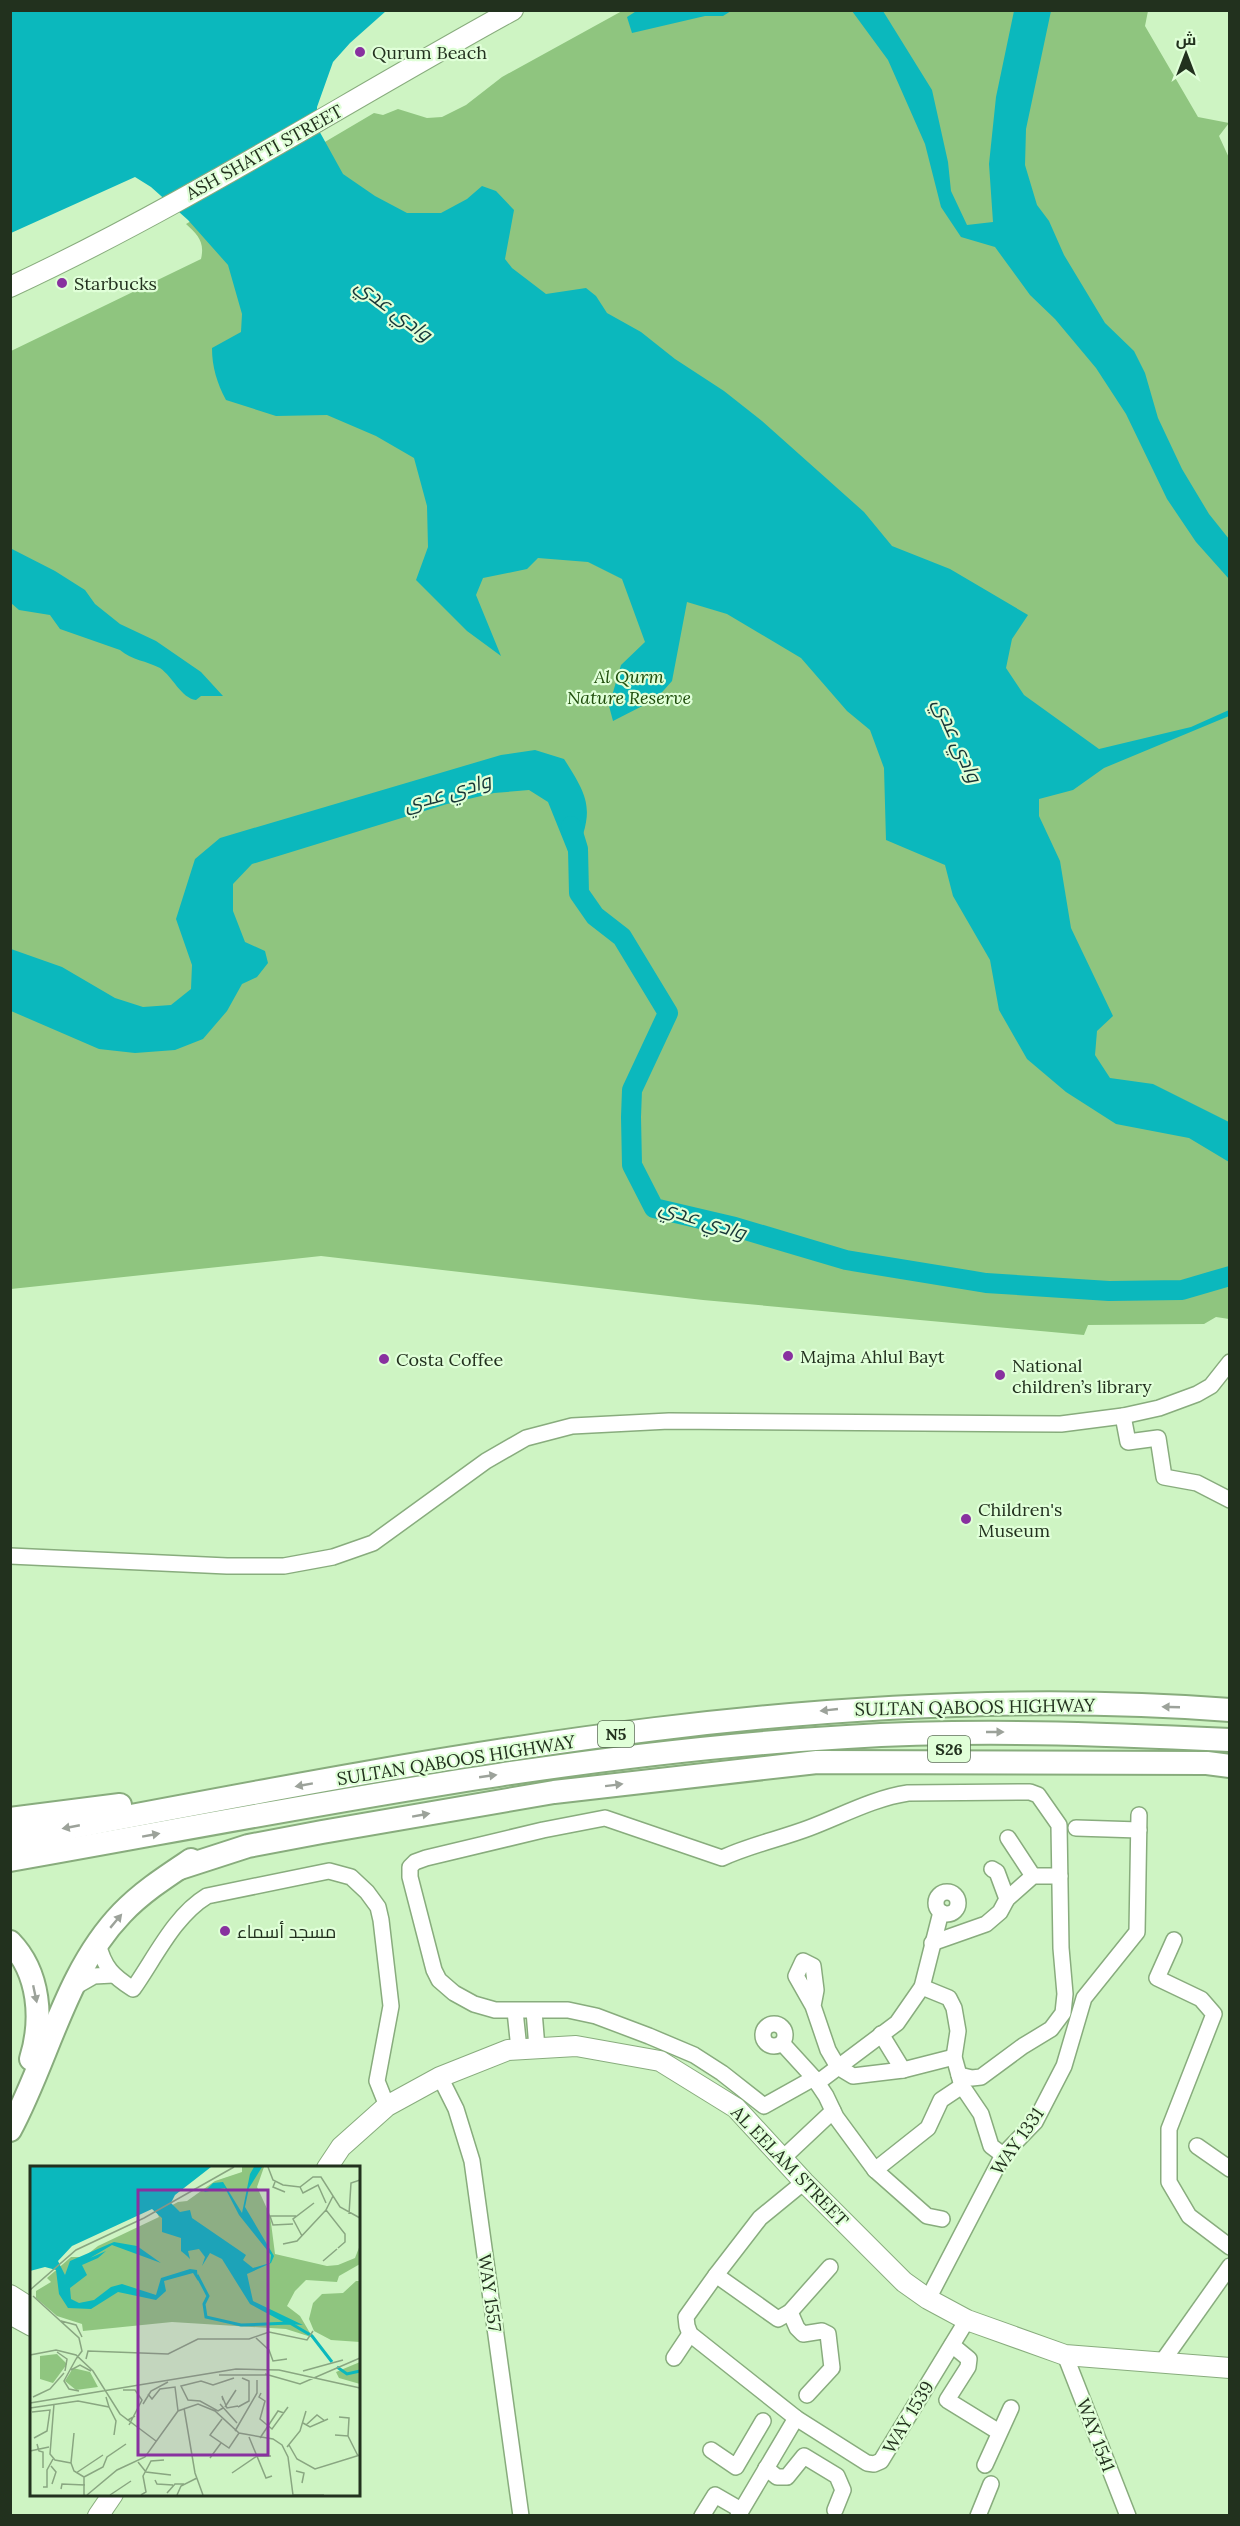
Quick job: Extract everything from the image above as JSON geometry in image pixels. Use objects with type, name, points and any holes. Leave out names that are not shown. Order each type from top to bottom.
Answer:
[{"type":"highway","name":"SULTAN QABOOS HIGHWAY","points":[[10,1839],[530,1746],[694,1724],[842,1709],[962,1704],[1099,1704],[1230,1710]]},
{"type":"highway","name":"SULTAN QABOOS HIGHWAY","points":[[10,1860],[453,1781],[669,1753],[845,1737],[962,1732],[1067,1733],[1230,1740]]},
{"type":"highway","name":"S26","points":[[669,1753],[1035,1748],[1230,1754]]},
{"type":"highway","points":[[180,1868],[269,1842],[554,1792],[817,1762],[1207,1763],[1230,1766]]},
{"type":"highway","points":[[10,2130],[73,1988],[98,1943],[122,1913],[147,1890],[205,1852],[233,1840],[392,1805],[453,1781]]},
{"type":"highway","points":[[10,1820],[106,1805],[208,1802]]},
{"type":"highway","points":[[10,1942],[30,1974],[37,1999],[38,2018],[37,2039],[31,2060],[10,2099]]},
{"type":"main road","name":"ASH SHATTI STREET","points":[[10,287],[140,222],[513,10]]},
{"type":"main road","name":"AL EELAM STREET","points":[[328,2166],[341,2147],[387,2106],[440,2077],[508,2050],[576,2046],[660,2061],[736,2108],[804,2182],[904,2282],[928,2299],[967,2320],[1065,2355],[1230,2368]]},
{"type":"main road","points":[[10,2295],[30,2308]]},
{"type":"main road","points":[[10,2314],[30,2325]]},
{"type":"main road","points":[[98,2516],[111,2496]]},
{"type":"street","points":[[10,1556],[227,1566],[284,1566],[333,1557],[373,1543],[486,1461],[526,1438],[572,1426],[669,1421],[1061,1424],[1123,1416],[1159,1408],[1197,1394],[1211,1386],[1230,1362]]},
{"type":"street","points":[[1123,1416],[1128,1442],[1158,1438],[1164,1477],[1197,1483],[1230,1500]]},
{"type":"street","points":[[875,2170],[928,2128],[940,2100],[960,2080],[981,2077],[1023,2046],[1051,2029],[1063,2013],[1065,1994],[1059,1825],[1038,1795],[1013,1791],[893,1795],[806,1829],[766,1840],[722,1858],[606,1818],[543,1830],[415,1862],[410,1867],[410,1878],[434,1970],[439,1980],[454,1993],[474,2004],[495,2010],[568,2010],[596,2016],[694,2055],[722,2073],[764,2106],[838,2067],[897,2023],[922,1987],[940,1912]]},
{"type":"street","name":"WAY 1331","points":[[928,2299],[1003,2155],[1035,2122],[1064,2066],[1084,1998],[1137,1932],[1139,1823],[1076,1828]]},
{"type":"street","points":[[1008,1838],[1033,1876]]},
{"type":"street","points":[[992,1869],[997,1872],[1007,1899]]},
{"type":"street","points":[[98,1943],[103,1958],[113,1975],[133,1989],[180,1919],[194,1904],[207,1896],[329,1871],[351,1877],[373,1900],[381,1920],[391,2006],[377,2081],[387,2106]]},
{"type":"street","points":[[932,1942],[986,1924],[1000,1912],[1007,1899],[1033,1876],[1060,1876]]},
{"type":"street","points":[[1174,1940],[1157,1978],[1201,1999],[1214,2014],[1169,2129],[1168,2182],[1189,2216],[1230,2247]]},
{"type":"street","points":[[73,1988],[94,1976],[113,1975]]},
{"type":"street","points":[[922,1987],[949,1998],[954,2008],[958,2031],[954,2057],[960,2080],[981,2114],[991,2146],[1003,2155]]},
{"type":"street","points":[[813,2006],[828,2050],[838,2067],[853,2076],[903,2070],[954,2057]]},
{"type":"street","points":[[515,2011],[528,2049]]},
{"type":"street","points":[[528,2049],[534,2011]]},
{"type":"street","points":[[881,2034],[903,2070]]},
{"type":"street","points":[[782,2043],[815,2080],[833,2111],[875,2170],[927,2216],[942,2219]]},
{"type":"street","name":"WAY 1557","points":[[440,2077],[456,2109],[472,2160],[521,2516]]},
{"type":"street","points":[[783,2158],[833,2111]]},
{"type":"street","points":[[1197,2145],[1230,2169]]},
{"type":"street","points":[[674,2358],[690,2334],[687,2317],[716,2275],[760,2218],[804,2182]]},
{"type":"street","points":[[716,2275],[773,2317],[783,2318],[830,2266]]},
{"type":"street","points":[[1162,2362],[1230,2266]]},
{"type":"street","points":[[790,2312],[797,2328],[803,2334],[822,2331],[828,2334],[832,2368],[807,2395]]},
{"type":"street","name":"WAY 1539","points":[[690,2334],[796,2418],[867,2463],[874,2464],[881,2461],[967,2320]]},
{"type":"street","points":[[952,2345],[969,2359],[968,2367],[947,2400],[999,2432]]},
{"type":"street","name":"WAY 1541","points":[[1065,2355],[1128,2516]]},
{"type":"street","points":[[985,2465],[1011,2408]]},
{"type":"street","points":[[702,2516],[715,2495],[740,2513],[796,2418]]},
{"type":"street","points":[[711,2450],[736,2467],[760,2426],[780,2446]]},
{"type":"street","points":[[766,2468],[777,2477],[787,2477],[804,2456],[813,2461],[837,2476],[843,2490],[835,2510]]},
{"type":"street","points":[[978,2516],[991,2484]]},
{"type":"green space","name":"Al Qurm Nature Reserve","points":[[622,11],[1148,11],[1145,26],[1198,117],[1229,123],[1219,136],[1230,160],[1229,1319],[1216,1317],[1204,1324],[1088,1325],[1084,1335],[703,1300],[321,1256],[11,1289],[11,351],[201,259],[200,239],[186,224],[374,113],[383,115],[398,109],[427,118],[442,117],[466,105],[502,77]]},
{"type":"water","points":[[638,10],[731,11],[723,16],[705,16],[632,33],[627,17]]},
{"type":"water","points":[[10,11],[386,11],[350,43],[333,62],[317,107],[317,127],[343,174],[375,196],[407,213],[441,213],[467,199],[482,186],[496,191],[514,210],[505,259],[512,268],[546,294],[586,288],[596,296],[607,313],[641,332],[762,421],[864,512],[892,546],[950,569],[1028,615],[1012,639],[1006,668],[1024,695],[1099,749],[1191,727],[1229,710],[1229,716],[1104,768],[1073,790],[1039,799],[1039,816],[1060,861],[1071,928],[1113,1016],[1097,1031],[1095,1055],[1110,1078],[1153,1084],[1229,1122],[1229,1162],[1189,1138],[1116,1124],[1066,1092],[1027,1059],[999,1010],[990,960],[953,896],[945,865],[886,840],[884,768],[870,730],[847,711],[801,658],[727,614],[687,602],[672,681],[656,699],[613,721],[609,706],[621,665],[645,642],[622,579],[588,562],[538,558],[527,569],[483,578],[476,595],[501,656],[467,631],[416,580],[428,547],[427,506],[414,458],[376,436],[327,415],[276,416],[226,400],[216,375],[212,348],[241,332],[242,314],[228,265],[188,220],[151,187],[135,177],[11,233]]},
{"type":"water","points":[[852,11],[883,11],[932,90],[948,162],[951,191],[967,225],[993,222],[989,164],[996,97],[1014,11],[1051,11],[1026,129],[1025,165],[1037,205],[1049,221],[1064,255],[1105,323],[1134,351],[1145,373],[1158,418],[1182,469],[1209,514],[1229,539],[1229,579],[1196,542],[1167,499],[1126,414],[1096,368],[1055,319],[1030,295],[995,247],[961,237],[941,207],[925,144],[888,60]]},
{"type":"water","points":[[10,548],[55,571],[85,590],[95,604],[120,624],[156,641],[201,672],[223,696],[201,696],[196,700],[191,698],[181,691],[160,668],[120,650],[60,629],[50,615],[19,610],[11,603]]},
{"type":"water","points":[[535,750],[564,759],[585,799],[587,810],[584,833],[573,864],[548,802],[529,790],[494,793],[447,804],[252,864],[233,884],[233,911],[245,942],[265,951],[268,963],[257,977],[242,984],[227,1011],[203,1039],[175,1050],[135,1053],[99,1049],[11,1011],[11,949],[62,967],[115,998],[143,1007],[171,1005],[191,989],[192,965],[176,919],[195,859],[220,838],[501,755]]},
{"type":"waterway","name":"وادي عدي","points":[[571,826],[578,849],[579,893],[595,916],[622,937],[668,1013],[632,1090],[632,1165],[654,1208],[735,1227],[846,1260],[986,1283],[1109,1291],[1182,1290],[1230,1276]]},
{"type":"place","name":"Qurum Beach","points":[[360,52]]},
{"type":"place","name":"Starbucks","points":[[62,283]]},
{"type":"place","name":"Majma Ahlul Bayt","points":[[788,1356]]},
{"type":"place","name":"Costa Coffee","points":[[384,1359]]},
{"type":"place","name":"National children’s library","points":[[1000,1375]]},
{"type":"place","name":"Children's Museum","points":[[966,1519]]},
{"type":"place","name":"مسجد أسماء","points":[[225,1931]]}]
